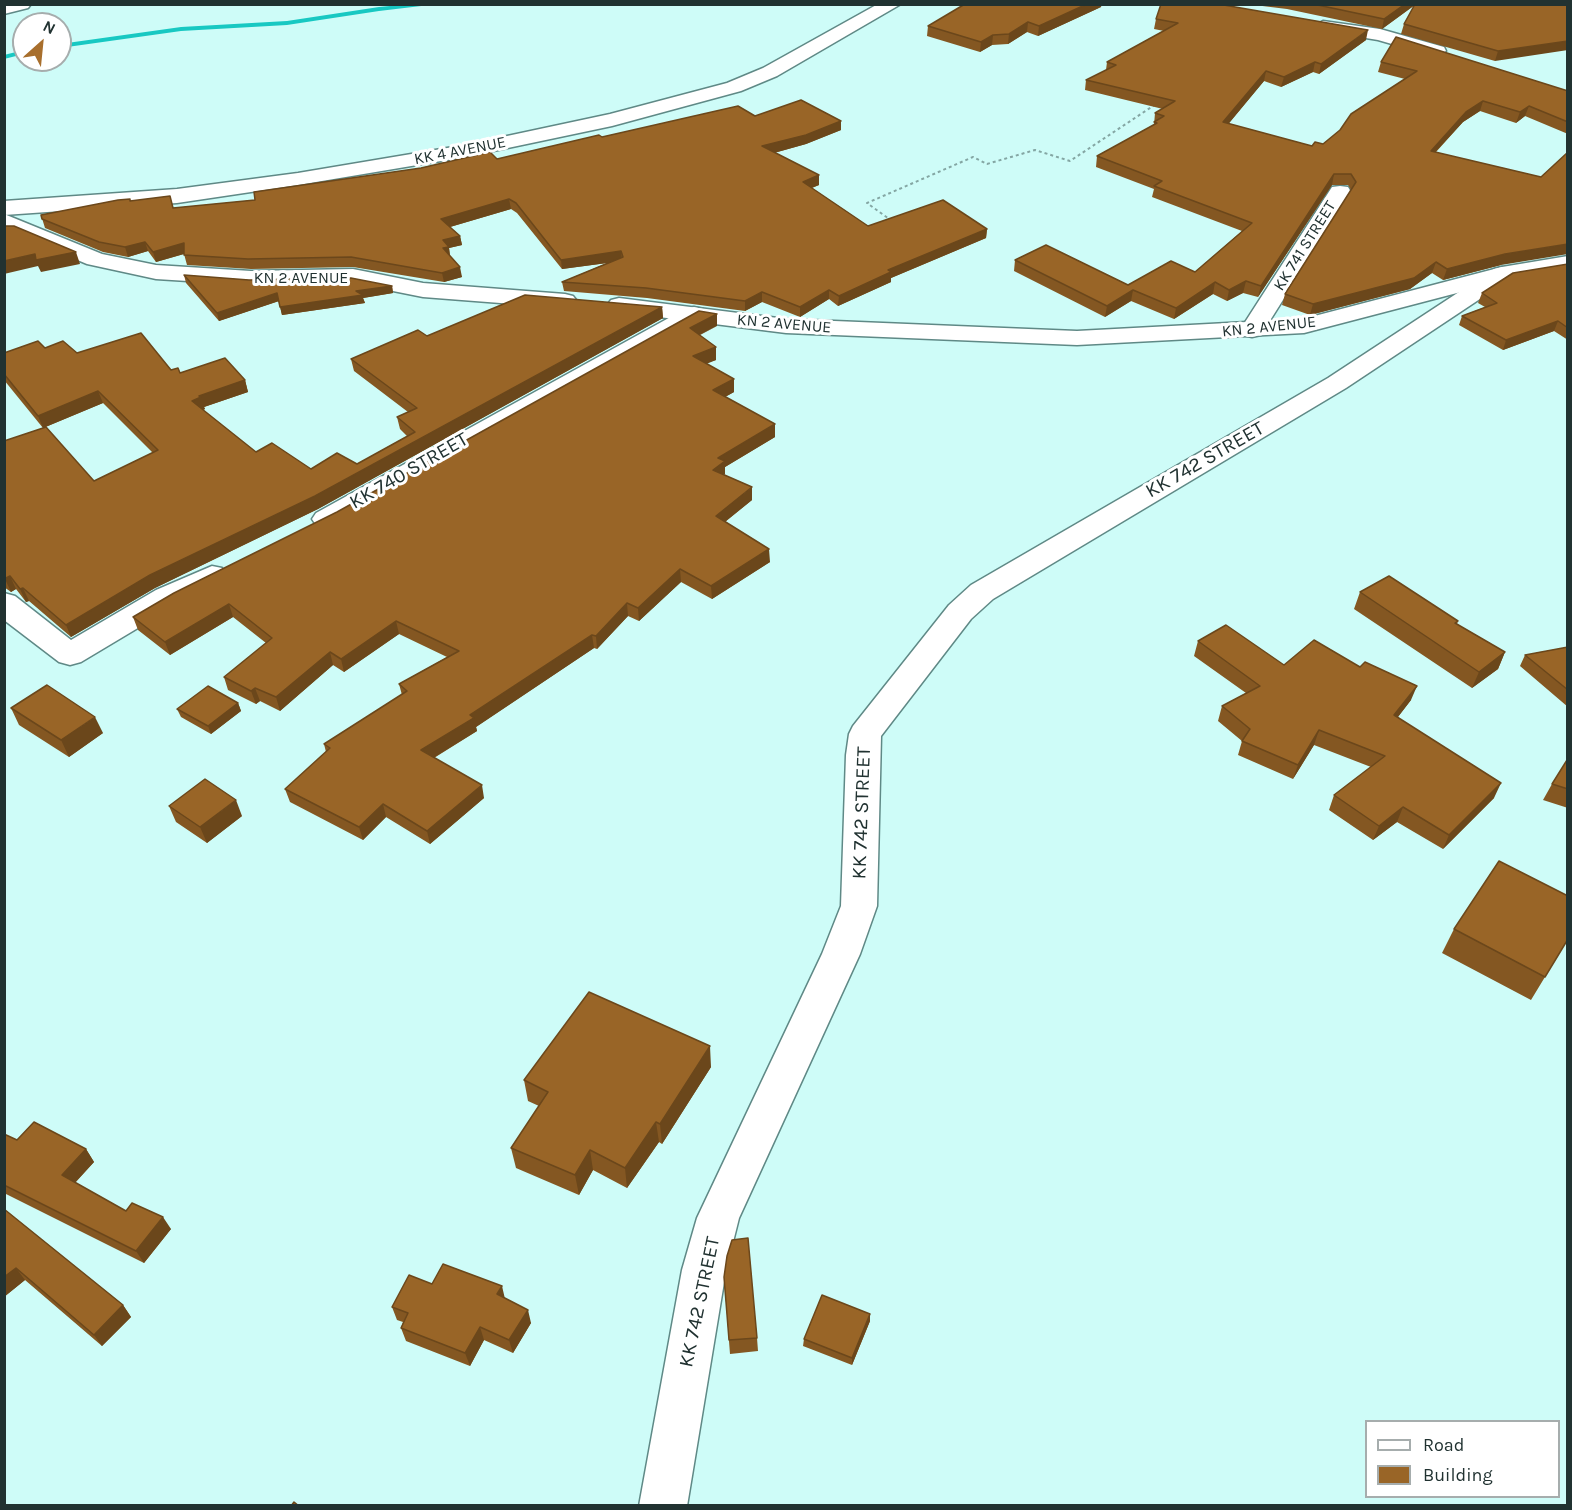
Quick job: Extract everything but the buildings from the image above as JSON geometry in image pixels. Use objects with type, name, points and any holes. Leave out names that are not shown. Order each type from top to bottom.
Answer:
[{"type":"street","points":[[4,9],[22,4]]},
{"type":"street","name":"KK 4 AVENUE","points":[[4,208],[177,196],[298,179],[465,151],[612,120],[734,87],[770,72],[892,4]]},
{"type":"street","points":[[1302,22],[1380,35],[1455,57]]},
{"type":"street","name":"KK 741 STREET","points":[[1252,330],[1340,192]]},
{"type":"street","name":"KN 2 AVENUE","points":[[4,221],[95,259],[156,272],[251,278],[353,276],[423,290],[647,307],[786,326],[1077,339],[1304,326],[1502,274],[1568,263]]},
{"type":"street","name":"KK 742 STREET","points":[[663,1506],[704,1270],[718,1218],[841,954],[859,906],[862,755],[865,734],[960,612],[982,592],[1337,383],[1502,274]]},
{"type":"street","name":"KK 740 STREET","points":[[299,532],[694,314]]},
{"type":"street","points":[[4,603],[25,622],[70,655],[167,597],[238,562]]},
{"type":"path","points":[[900,227],[867,203],[973,158],[987,164],[1035,150],[1070,161],[1156,104]]},
{"type":"waterway","points":[[72,44],[181,29],[287,23],[379,9],[436,4]]},
{"type":"waterway","points":[[4,57],[12,55]]}]
